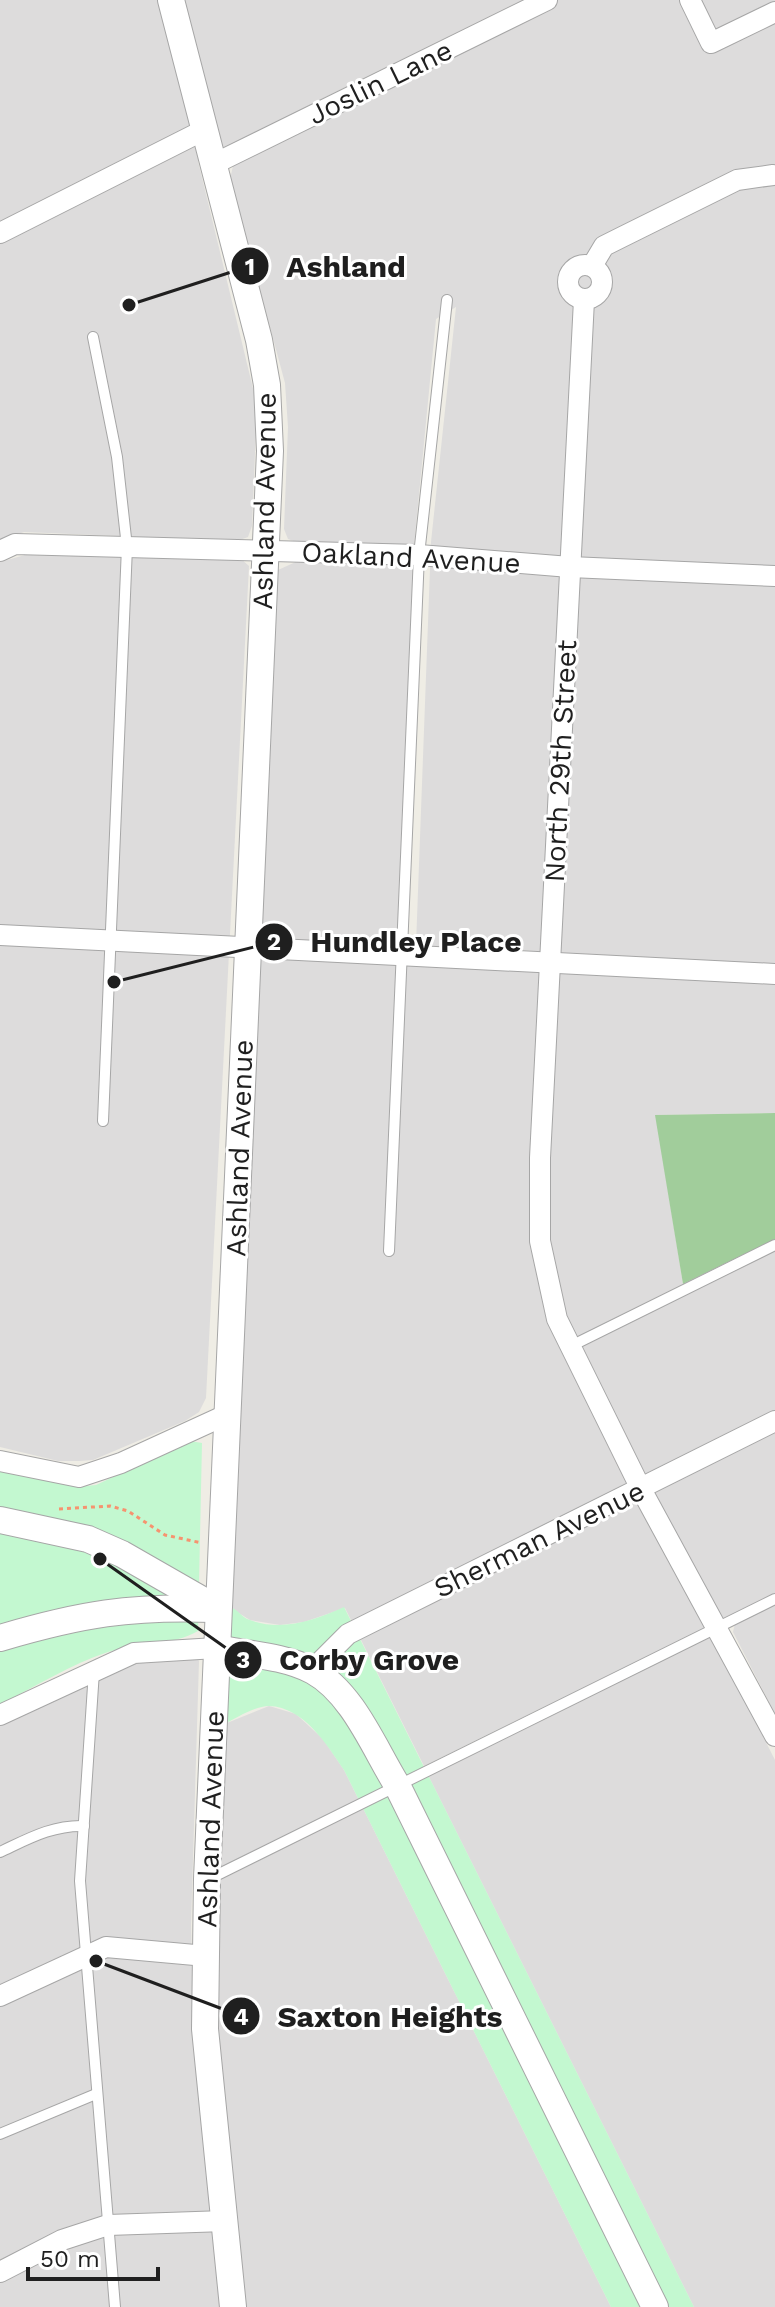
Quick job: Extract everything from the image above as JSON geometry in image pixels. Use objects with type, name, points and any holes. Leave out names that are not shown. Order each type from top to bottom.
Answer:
[{"type":"street","name":"Ashland Avenue","points":[[171,0],[267,385],[270,451],[207,1879],[205,2029],[233,2307]]},
{"type":"street","name":"Joslin Lane","points":[[214,164],[547,0]]},
{"type":"street","points":[[690,0],[711,43],[775,12]]},
{"type":"street","points":[[0,233],[204,130]]},
{"type":"street","name":"North 29th Street","points":[[772,1723],[641,1489],[569,1347],[546,1281],[540,1241],[550,962],[584,300],[597,295],[603,283],[592,266],[604,246],[737,180],[773,175]]},
{"type":"street","name":"Oakland Avenue","points":[[0,551],[15,544],[266,549],[775,576]]},
{"type":"street","points":[[0,935],[775,974]]},
{"type":"street","points":[[0,1461],[79,1477],[121,1463],[228,1414]]},
{"type":"street","name":"Sherman Avenue","points":[[312,1670],[348,1634],[775,1421]]},
{"type":"street","points":[[0,1520],[88,1539],[122,1554],[218,1609]]},
{"type":"street","points":[[0,1638],[78,1616],[130,1608],[218,1609]]},
{"type":"street","points":[[0,1715],[134,1653],[216,1648],[312,1670],[335,1688],[397,1785],[655,2307]]},
{"type":"street","points":[[0,1996],[84,1954],[106,1947],[206,1956]]},
{"type":"street","points":[[0,2272],[62,2240],[108,2225],[225,2221]]},
{"type":"lane","points":[[389,1251],[419,555],[447,300]]},
{"type":"lane","points":[[93,337],[117,457],[127,547],[103,1121]]},
{"type":"lane","points":[[569,1347],[775,1245]]},
{"type":"lane","points":[[207,1879],[775,1599]]},
{"type":"lane","points":[[94,1669],[80,1881],[115,2307]]},
{"type":"lane","points":[[0,1852],[62,1825],[84,1826]]},
{"type":"lane","points":[[0,2134],[96,2094]]},
{"type":"path","points":[[49,1509],[110,1506],[128,1511],[165,1535],[222,1545]]},
{"type":"shaded area","points":[[0,0],[775,0],[775,964],[416,945],[431,542],[456,307],[436,319],[414,546],[299,543],[288,539],[284,529],[288,427],[285,383],[230,179],[233,166],[388,88],[380,70],[198,161],[257,405],[252,526],[248,537],[237,541],[24,532],[0,540]]},
{"type":"shaded area","points":[[25,555],[241,559],[249,566],[206,1398],[199,1412],[185,1421],[93,1460],[79,1461],[58,1461],[0,1447],[0,562]]},
{"type":"shaded area","points":[[300,560],[413,566],[399,964],[775,983],[775,1113],[656,1115],[683,1284],[775,1239],[775,1594],[424,1766],[345,1608],[304,1622],[280,1625],[250,1620],[229,1607],[276,581],[278,570]]},
{"type":"shaded area","points":[[775,1604],[775,1714],[733,1632],[735,1623]]},
{"type":"shaded area","points":[[711,1634],[775,1760],[775,2307],[694,2307],[428,1775]]},
{"type":"shaded area","points":[[196,1655],[199,1661],[191,1925],[193,1997],[222,2307],[0,2307],[0,1721],[128,1662]]},
{"type":"shaded area","points":[[269,1706],[296,1714],[323,1739],[344,1770],[611,2307],[241,2307],[214,2029],[222,1725]]},
{"type":"green space","points":[[775,1113],[775,1239],[683,1284],[655,1115]]},
{"type":"green space","points":[[190,1441],[202,1443],[198,1631],[166,1642],[119,1649],[94,1657],[0,1704],[0,1469],[77,1487],[96,1485]]},
{"type":"green space","points":[[229,1607],[250,1620],[286,1625],[344,1607],[694,2307],[611,2307],[344,1770],[322,1739],[293,1713],[269,1706],[251,1710],[222,1725]]},
{"type":"place","name":"Ashland","points":[[129,305]]},
{"type":"place","name":"Hundley Place","points":[[114,982]]},
{"type":"place","name":"Corby Grove","points":[[100,1559]]},
{"type":"place","name":"Saxton Heights","points":[[96,1961]]}]
